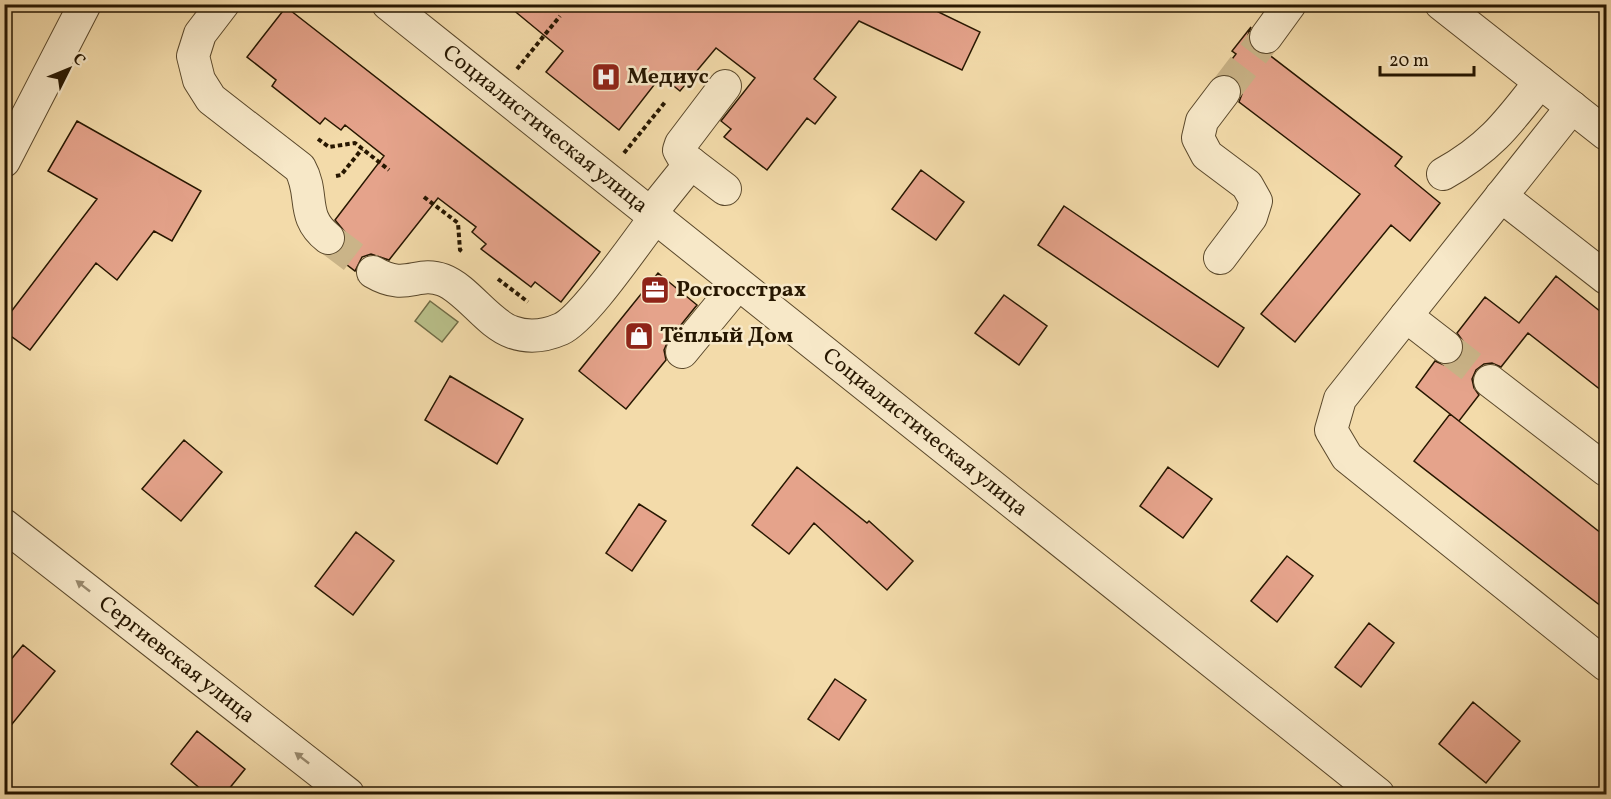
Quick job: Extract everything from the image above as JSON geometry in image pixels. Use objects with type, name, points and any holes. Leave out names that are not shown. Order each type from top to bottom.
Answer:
[{"type":"street","points":[[4,161],[85,4]]},
{"type":"street","points":[[223,4],[200,34],[193,56],[199,80],[212,99],[300,168],[306,180],[309,214],[317,229],[328,238]]},
{"type":"street","name":"Социалистическая улица","points":[[388,4],[1378,795]]},
{"type":"street","points":[[1266,37],[1290,4]]},
{"type":"street","points":[[1441,4],[1606,134]]},
{"type":"street","points":[[1443,174],[1473,158],[1499,135],[1540,82]]},
{"type":"street","points":[[725,86],[681,144],[679,150],[725,189]]},
{"type":"street","points":[[1220,258],[1251,217],[1256,201],[1247,185],[1207,155],[1198,138],[1202,121],[1224,92]]},
{"type":"street","points":[[1572,107],[1340,399],[1332,430],[1347,457],[1606,664]]},
{"type":"street","points":[[373,272],[400,283],[428,277],[444,281],[510,332],[536,337],[562,329],[579,315],[691,162]]},
{"type":"street","points":[[1501,196],[1606,278]]},
{"type":"street","points":[[682,352],[738,284]]},
{"type":"street","points":[[1406,315],[1446,347]]},
{"type":"street","points":[[1490,381],[1606,470]]},
{"type":"street","name":"Сергиевская улица","points":[[6,526],[348,795]]},
{"type":"path","points":[[498,93],[560,16]]},
{"type":"path","points":[[605,177],[666,101]]},
{"type":"path","points":[[310,132],[329,147],[355,143],[389,170]]},
{"type":"path","points":[[348,167],[362,149]]},
{"type":"path","points":[[424,197],[458,223],[460,250],[469,256]]},
{"type":"path","points":[[496,277],[532,305]]},
{"type":"green space","points":[[430,301],[458,322],[442,342],[415,321]]},
{"type":"building","points":[[506,4],[922,4],[980,32],[962,70],[859,21],[814,79],[836,97],[815,124],[807,118],[767,170],[724,137],[731,129],[721,121],[755,78],[716,48],[680,91],[661,76],[619,130],[546,72],[563,51]]},
{"type":"building","points":[[286,7],[600,252],[561,302],[535,282],[531,287],[481,249],[486,244],[472,232],[476,227],[438,198],[389,260],[371,254],[362,257],[355,271],[334,255],[346,242],[345,232],[335,220],[384,156],[345,125],[341,130],[325,118],[320,124],[272,86],[276,80],[247,57]]},
{"type":"building","points":[[1251,27],[1248,35],[1249,44],[1255,51],[1268,54],[1402,157],[1395,166],[1440,203],[1410,241],[1391,225],[1295,342],[1261,314],[1360,194],[1239,102],[1242,94],[1240,85],[1234,77],[1220,75],[1236,54],[1232,51]]},
{"type":"building","points":[[77,121],[201,191],[172,241],[154,231],[117,280],[96,263],[30,350],[4,331],[4,321],[97,199],[48,171]]},
{"type":"building","points":[[921,170],[964,202],[936,240],[892,209]]},
{"type":"building","points":[[1064,206],[1244,328],[1218,367],[1038,245]]},
{"type":"building","points":[[658,273],[697,305],[668,341],[664,350],[666,360],[626,409],[579,371]]},
{"type":"building","points":[[1556,276],[1606,316],[1606,394],[1528,333],[1501,367],[1492,363],[1484,364],[1476,370],[1472,379],[1479,395],[1459,421],[1416,387],[1435,361],[1444,365],[1460,358],[1464,349],[1463,341],[1457,333],[1485,297],[1519,323]]},
{"type":"building","points":[[1004,295],[1047,326],[1019,365],[975,333]]},
{"type":"building","points":[[450,376],[523,419],[497,464],[425,420]]},
{"type":"building","points":[[1450,414],[1606,537],[1606,610],[1414,461]]},
{"type":"building","points":[[184,440],[222,472],[181,521],[142,489]]},
{"type":"building","points":[[797,467],[867,523],[869,521],[913,561],[887,590],[814,523],[789,554],[752,525]]},
{"type":"building","points":[[1168,467],[1212,499],[1183,538],[1140,506]]},
{"type":"building","points":[[639,504],[666,521],[632,571],[606,553]]},
{"type":"building","points":[[356,532],[394,561],[353,615],[315,586]]},
{"type":"building","points":[[1287,556],[1313,576],[1277,622],[1251,601]]},
{"type":"building","points":[[1369,623],[1394,643],[1361,687],[1335,667]]},
{"type":"building","points":[[23,645],[55,671],[4,734],[4,668]]},
{"type":"building","points":[[835,679],[866,700],[839,740],[808,719]]},
{"type":"building","points":[[1473,702],[1520,741],[1486,783],[1439,744]]},
{"type":"building","points":[[197,731],[245,769],[224,795],[208,795],[171,764]]},
{"type":"tunnel","points":[[1224,92],[1266,37]]},
{"type":"tunnel","points":[[328,238],[373,272]]},
{"type":"tunnel","points":[[1446,347],[1490,381]]},
{"type":"place","name":"Медиус","points":[[606,77]]},
{"type":"place","name":"Росгосстрах","points":[[655,290]]},
{"type":"place","name":"Тёплый Дом","points":[[639,336]]}]
